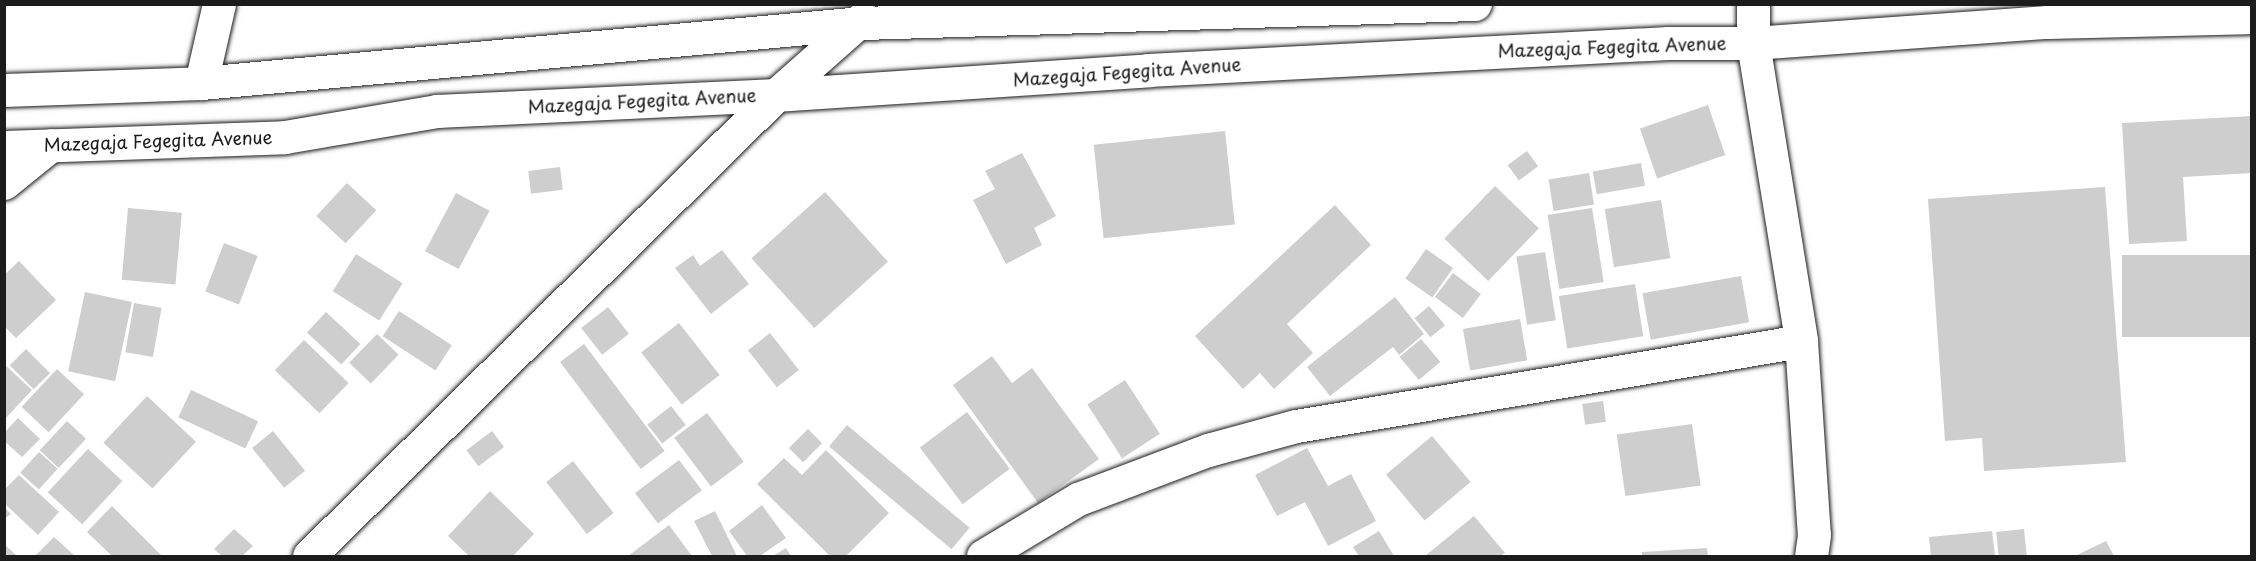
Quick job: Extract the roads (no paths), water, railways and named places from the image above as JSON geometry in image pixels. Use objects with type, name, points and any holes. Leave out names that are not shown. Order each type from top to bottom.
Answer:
[{"type":"street","points":[[201,83],[219,4]]},
{"type":"street","points":[[4,90],[201,83],[864,14],[1475,4]]},
{"type":"street","points":[[1753,4],[1753,43],[1801,341],[1814,535],[1811,556]]},
{"type":"street","points":[[309,556],[776,95],[864,14]]},
{"type":"street","name":"Mazegaja Fegegita Avenue","points":[[4,147],[285,137],[437,111],[776,95],[1148,70],[1668,43],[1753,43],[2047,22],[2252,17]]},
{"type":"street","points":[[4,183],[51,145]]},
{"type":"street","points":[[983,556],[1078,499],[1208,450],[1274,432],[1801,341]]}]
